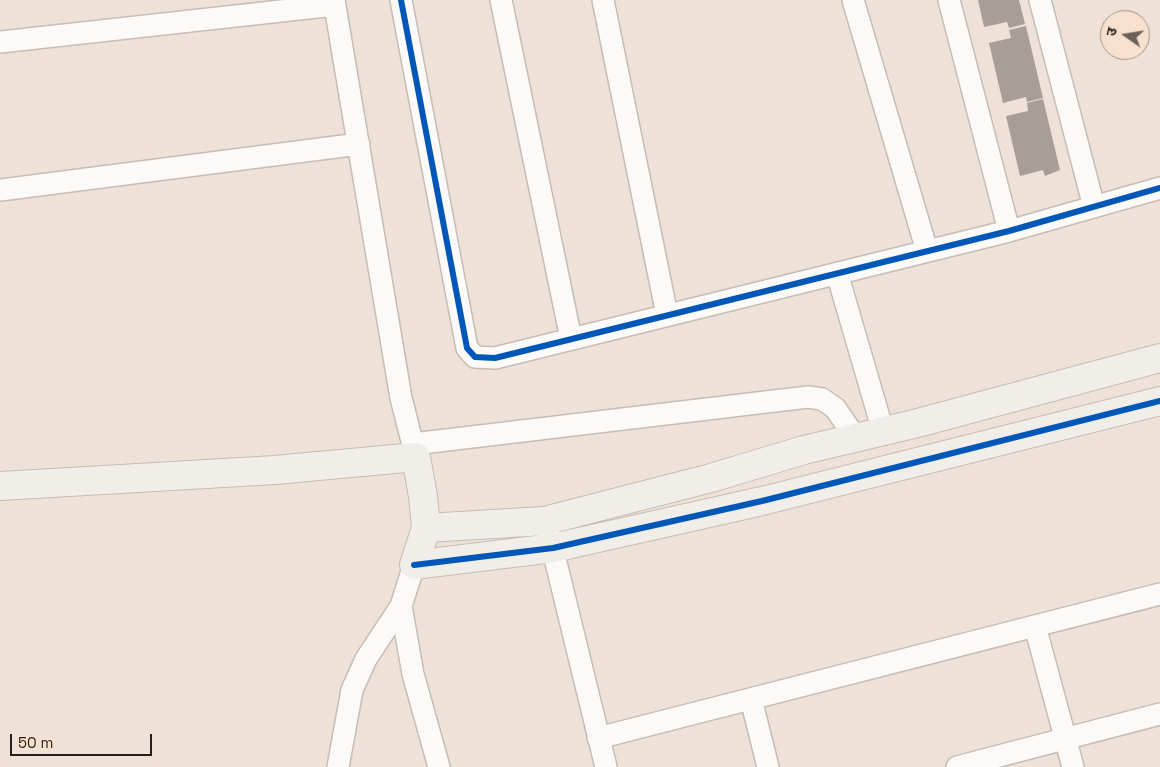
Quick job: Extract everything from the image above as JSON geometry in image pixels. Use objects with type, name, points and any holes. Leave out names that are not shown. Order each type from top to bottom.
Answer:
[{"type":"street","points":[[401,0],[467,348],[476,357],[495,358],[1009,231],[1160,188]]},
{"type":"street","points":[[501,0],[571,339]]},
{"type":"street","points":[[602,0],[667,315]]},
{"type":"street","points":[[853,0],[927,251]]},
{"type":"street","points":[[949,0],[1009,231]]},
{"type":"street","points":[[1040,0],[1094,207]]},
{"type":"street","points":[[0,42],[334,3],[401,398],[423,496],[426,528],[401,606],[366,659],[352,690],[338,767]]},
{"type":"street","points":[[1,185],[359,144]]},
{"type":"street","points":[[837,273],[883,431]]},
{"type":"street","points":[[426,528],[544,521],[1160,358]]},
{"type":"street","points":[[0,486],[275,470],[808,397],[822,399],[835,408],[856,438]]},
{"type":"street","points":[[414,565],[553,548],[762,501],[1160,401]]},
{"type":"street","points":[[544,521],[553,548],[606,767]]},
{"type":"street","points":[[598,738],[1160,594]]},
{"type":"street","points":[[401,606],[413,674],[439,767]]},
{"type":"street","points":[[1035,626],[1073,767]]},
{"type":"street","points":[[751,699],[768,767]]},
{"type":"street","points":[[957,767],[1160,714]]},
{"type":"building","points":[[978,0],[1019,0],[1025,24],[1009,28],[1007,22],[984,27]]},
{"type":"building","points":[[1026,26],[1043,98],[1027,102],[1026,97],[1003,103],[989,43],[1011,38],[1009,30]]},
{"type":"building","points":[[1043,99],[1060,170],[1045,176],[1043,170],[1020,176],[1006,116],[1028,111],[1027,103]]},
{"type":"cycle path","points":[[401,0],[467,348],[475,357],[495,358],[1009,231],[1160,188]]},
{"type":"cycle path","points":[[414,565],[553,548],[762,501],[1160,401]]}]
